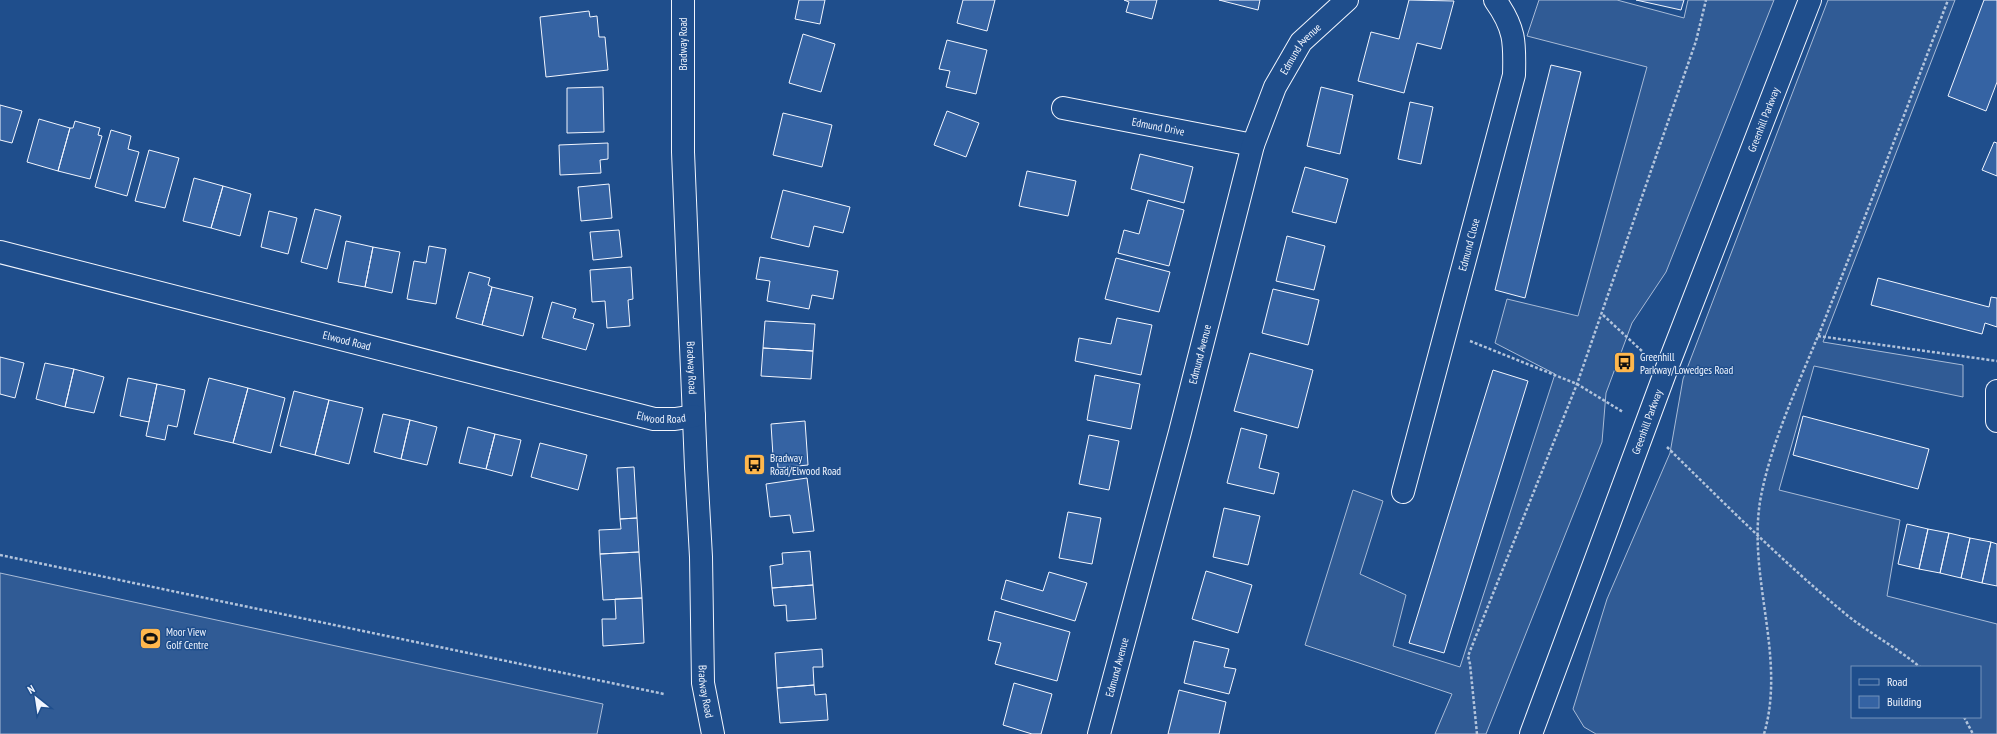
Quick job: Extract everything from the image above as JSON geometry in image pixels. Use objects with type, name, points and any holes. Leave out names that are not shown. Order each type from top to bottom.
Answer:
[{"type":"street","name":"Bradway Road","points":[[683,0],[683,160],[701,557],[703,683],[713,734]]},
{"type":"street","name":"Edmund Avenue","points":[[1099,734],[1180,432],[1253,145],[1275,87],[1301,42],[1347,0]]},
{"type":"street","name":"Edmund Close","points":[[1403,492],[1514,75],[1515,40],[1507,16],[1496,0]]},
{"type":"street","name":"Greenhill Parkway","points":[[1531,734],[1665,373],[1810,0]]},
{"type":"street","name":"Edmund Drive","points":[[1063,108],[1253,145]]},
{"type":"street","name":"Elwood Road","points":[[0,252],[654,419],[675,419],[694,416]]},
{"type":"street","points":[[1997,392],[1997,421]]},
{"type":"path","points":[[1477,734],[1468,656],[1577,384],[1603,315],[1696,41],[1706,0]]},
{"type":"path","points":[[1764,734],[1770,713],[1771,670],[1757,535],[1761,497],[1772,451],[1948,0]]},
{"type":"path","points":[[1603,315],[1665,373]]},
{"type":"path","points":[[1446,332],[1577,384],[1646,426],[1757,535],[1849,617],[1905,654],[1919,666]]},
{"type":"path","points":[[1818,336],[1997,361]]},
{"type":"path","points":[[0,555],[664,694]]},
{"type":"path","points":[[1965,718],[1973,734]]},
{"type":"shaded area","points":[[1539,0],[1617,0],[1684,18],[1688,0],[1774,0],[1666,272],[1632,323],[1606,393],[1602,442],[1486,734],[1435,734],[1452,694],[1305,645],[1353,490],[1383,501],[1360,574],[1406,595],[1393,646],[1460,667],[1555,374],[1495,343],[1507,299],[1578,316],[1647,67],[1527,36]]},
{"type":"shaded area","points":[[1828,0],[1955,0],[1823,342],[1963,365],[1963,397],[1814,366],[1779,490],[1900,520],[1887,596],[1997,624],[1997,734],[1596,734],[1584,727],[1573,709],[1607,599],[1670,453],[1683,379]]},
{"type":"shaded area","name":"Moor View Golf Centre","points":[[0,573],[603,704],[597,734],[0,734]]},
{"type":"building","points":[[799,0],[825,0],[820,24],[795,19]]},
{"type":"building","points":[[963,0],[995,0],[987,31],[957,23]]},
{"type":"building","points":[[1124,0],[1157,0],[1152,19],[1126,12],[1129,2]]},
{"type":"building","points":[[1219,0],[1260,0],[1258,10]]},
{"type":"building","points":[[1409,0],[1454,1],[1441,49],[1417,43],[1404,93],[1358,81],[1371,32],[1399,39]]},
{"type":"building","points":[[1636,0],[1684,0],[1681,10]]},
{"type":"building","points":[[1984,0],[1997,0],[1997,82],[1986,111],[1948,96]]},
{"type":"building","points":[[589,11],[590,17],[597,16],[599,37],[605,37],[608,70],[546,77],[540,17]]},
{"type":"building","points":[[803,34],[835,44],[821,92],[789,83]]},
{"type":"building","points":[[947,40],[987,50],[976,94],[946,87],[950,71],[939,69]]},
{"type":"building","points":[[1551,65],[1581,72],[1525,298],[1495,290]]},
{"type":"building","points":[[603,87],[604,132],[567,133],[567,88]]},
{"type":"building","points":[[1321,87],[1353,95],[1340,154],[1307,146]]},
{"type":"building","points":[[1410,102],[1433,107],[1421,164],[1398,159]]},
{"type":"building","points":[[0,105],[22,111],[12,143],[0,140]]},
{"type":"building","points":[[947,111],[979,123],[966,157],[934,145]]},
{"type":"building","points":[[783,113],[832,125],[822,167],[773,155]]},
{"type":"building","points":[[39,119],[70,128],[58,171],[27,162]]},
{"type":"building","points":[[75,121],[100,128],[98,135],[102,136],[90,179],[58,171],[70,128],[73,128]]},
{"type":"building","points":[[111,130],[131,136],[128,149],[139,152],[127,196],[95,187]]},
{"type":"building","points":[[1994,142],[1997,143],[1997,176],[1982,170]]},
{"type":"building","points":[[608,143],[608,159],[600,160],[601,173],[560,175],[559,145]]},
{"type":"building","points":[[149,150],[179,158],[165,208],[135,201]]},
{"type":"building","points":[[1140,154],[1193,167],[1184,203],[1131,189]]},
{"type":"building","points":[[1305,167],[1348,179],[1336,223],[1292,212]]},
{"type":"building","points":[[1027,171],[1076,181],[1068,216],[1019,206]]},
{"type":"building","points":[[194,178],[223,186],[211,228],[183,221]]},
{"type":"building","points":[[609,184],[612,218],[581,221],[578,187]]},
{"type":"building","points":[[223,186],[251,194],[240,236],[211,228]]},
{"type":"building","points":[[783,190],[850,207],[843,233],[814,226],[809,247],[771,238]]},
{"type":"building","points":[[1148,200],[1184,210],[1169,266],[1118,253],[1124,230],[1139,234]]},
{"type":"building","points":[[315,209],[341,216],[327,269],[301,262]]},
{"type":"building","points":[[269,211],[297,218],[288,254],[261,247]]},
{"type":"building","points":[[619,230],[622,257],[593,260],[590,232]]},
{"type":"building","points":[[1287,236],[1325,246],[1314,290],[1276,281]]},
{"type":"building","points":[[346,241],[373,247],[365,287],[338,282]]},
{"type":"building","points":[[429,246],[446,249],[436,304],[407,299],[414,261],[426,263]]},
{"type":"building","points":[[373,247],[400,252],[392,293],[365,287]]},
{"type":"building","points":[[760,257],[838,271],[833,299],[812,295],[809,309],[767,301],[770,281],[756,279]]},
{"type":"building","points":[[1116,258],[1170,272],[1159,312],[1105,299]]},
{"type":"building","points":[[631,267],[633,299],[628,300],[630,326],[607,328],[605,301],[592,302],[590,270]]},
{"type":"building","points":[[469,272],[490,278],[488,285],[492,287],[482,325],[456,318]]},
{"type":"building","points":[[1878,278],[1989,307],[1991,297],[1997,298],[1997,327],[1985,323],[1982,334],[1871,305]]},
{"type":"building","points":[[492,287],[533,297],[523,336],[482,325]]},
{"type":"building","points":[[1273,289],[1319,300],[1308,345],[1262,333]]},
{"type":"building","points":[[552,302],[576,309],[573,318],[594,324],[586,350],[542,338]]},
{"type":"building","points":[[1117,318],[1152,325],[1141,375],[1075,361],[1079,338],[1111,344]]},
{"type":"building","points":[[765,321],[815,324],[813,351],[763,348]]},
{"type":"building","points":[[763,348],[813,351],[811,379],[761,376]]},
{"type":"building","points":[[1250,353],[1313,370],[1298,428],[1234,411]]},
{"type":"building","points":[[0,357],[24,363],[15,398],[0,394]]},
{"type":"building","points":[[45,363],[74,369],[65,407],[36,399]]},
{"type":"building","points":[[74,369],[104,377],[94,413],[65,407]]},
{"type":"building","points":[[1493,370],[1528,381],[1444,653],[1409,643]]},
{"type":"building","points":[[1095,375],[1140,384],[1131,429],[1087,420]]},
{"type":"building","points":[[128,378],[157,384],[149,422],[120,416]]},
{"type":"building","points":[[209,378],[248,388],[233,443],[194,434]]},
{"type":"building","points":[[157,384],[185,390],[177,427],[168,425],[165,440],[146,436]]},
{"type":"building","points":[[248,388],[285,398],[271,453],[233,443]]},
{"type":"building","points":[[294,391],[329,400],[315,455],[280,446]]},
{"type":"building","points":[[329,400],[363,408],[349,464],[315,455]]},
{"type":"building","points":[[383,414],[410,420],[401,459],[374,452]]},
{"type":"building","points":[[1803,416],[1929,449],[1918,489],[1793,455]]},
{"type":"building","points":[[410,420],[437,427],[427,465],[401,459]]},
{"type":"building","points":[[805,421],[808,465],[778,468],[777,456],[773,456],[771,424]]},
{"type":"building","points":[[468,427],[495,434],[486,469],[459,463]]},
{"type":"building","points":[[1241,428],[1267,435],[1259,468],[1279,473],[1274,494],[1227,483]]},
{"type":"building","points":[[495,434],[521,440],[512,476],[486,469]]},
{"type":"building","points":[[1089,435],[1119,441],[1109,490],[1079,484]]},
{"type":"building","points":[[540,443],[587,455],[578,490],[531,477]]},
{"type":"building","points":[[634,467],[637,518],[620,519],[617,468]]},
{"type":"building","points":[[807,478],[814,531],[793,533],[790,515],[770,517],[766,484]]},
{"type":"building","points":[[1224,508],[1260,516],[1248,565],[1213,557]]},
{"type":"building","points":[[1068,512],[1101,518],[1092,564],[1059,558]]},
{"type":"building","points":[[637,518],[639,552],[600,554],[599,530],[621,529],[620,519]]},
{"type":"building","points":[[1907,524],[1928,529],[1919,569],[1898,564]]},
{"type":"building","points":[[1928,529],[1949,533],[1940,573],[1919,569]]},
{"type":"building","points":[[1949,533],[1970,538],[1961,578],[1940,573]]},
{"type":"building","points":[[1970,538],[1991,542],[1982,583],[1961,578]]},
{"type":"building","points":[[1991,542],[1997,544],[1997,586],[1982,583]]},
{"type":"building","points":[[810,551],[813,585],[772,588],[770,566],[783,564],[782,553]]},
{"type":"building","points":[[639,552],[642,598],[603,600],[600,554]]},
{"type":"building","points":[[1206,571],[1252,585],[1238,633],[1192,619]]},
{"type":"building","points":[[1049,572],[1087,583],[1075,621],[1001,599],[1006,580],[1043,591]]},
{"type":"building","points":[[813,585],[816,619],[787,621],[786,605],[774,606],[772,588]]},
{"type":"building","points":[[642,598],[644,643],[603,646],[602,619],[616,619],[615,599]]},
{"type":"building","points":[[995,611],[1070,632],[1057,681],[995,664],[1001,643],[988,640]]},
{"type":"building","points":[[1194,641],[1229,649],[1224,667],[1236,669],[1229,694],[1184,683]]},
{"type":"building","points":[[822,649],[823,667],[813,667],[814,685],[777,688],[775,653]]},
{"type":"building","points":[[1014,683],[1052,694],[1041,734],[1032,734],[1003,725]]},
{"type":"building","points":[[814,685],[815,695],[826,694],[828,720],[780,723],[777,688]]},
{"type":"building","points":[[1179,690],[1226,702],[1219,734],[1168,734]]},
{"type":"place","name":"Greenhill Parkway/Lowedges Road","points":[[1624,363]]},
{"type":"place","name":"Bradway Road/Elwood Road","points":[[755,464]]},
{"type":"place","name":"Moor View Golf Centre","points":[[151,638]]}]
